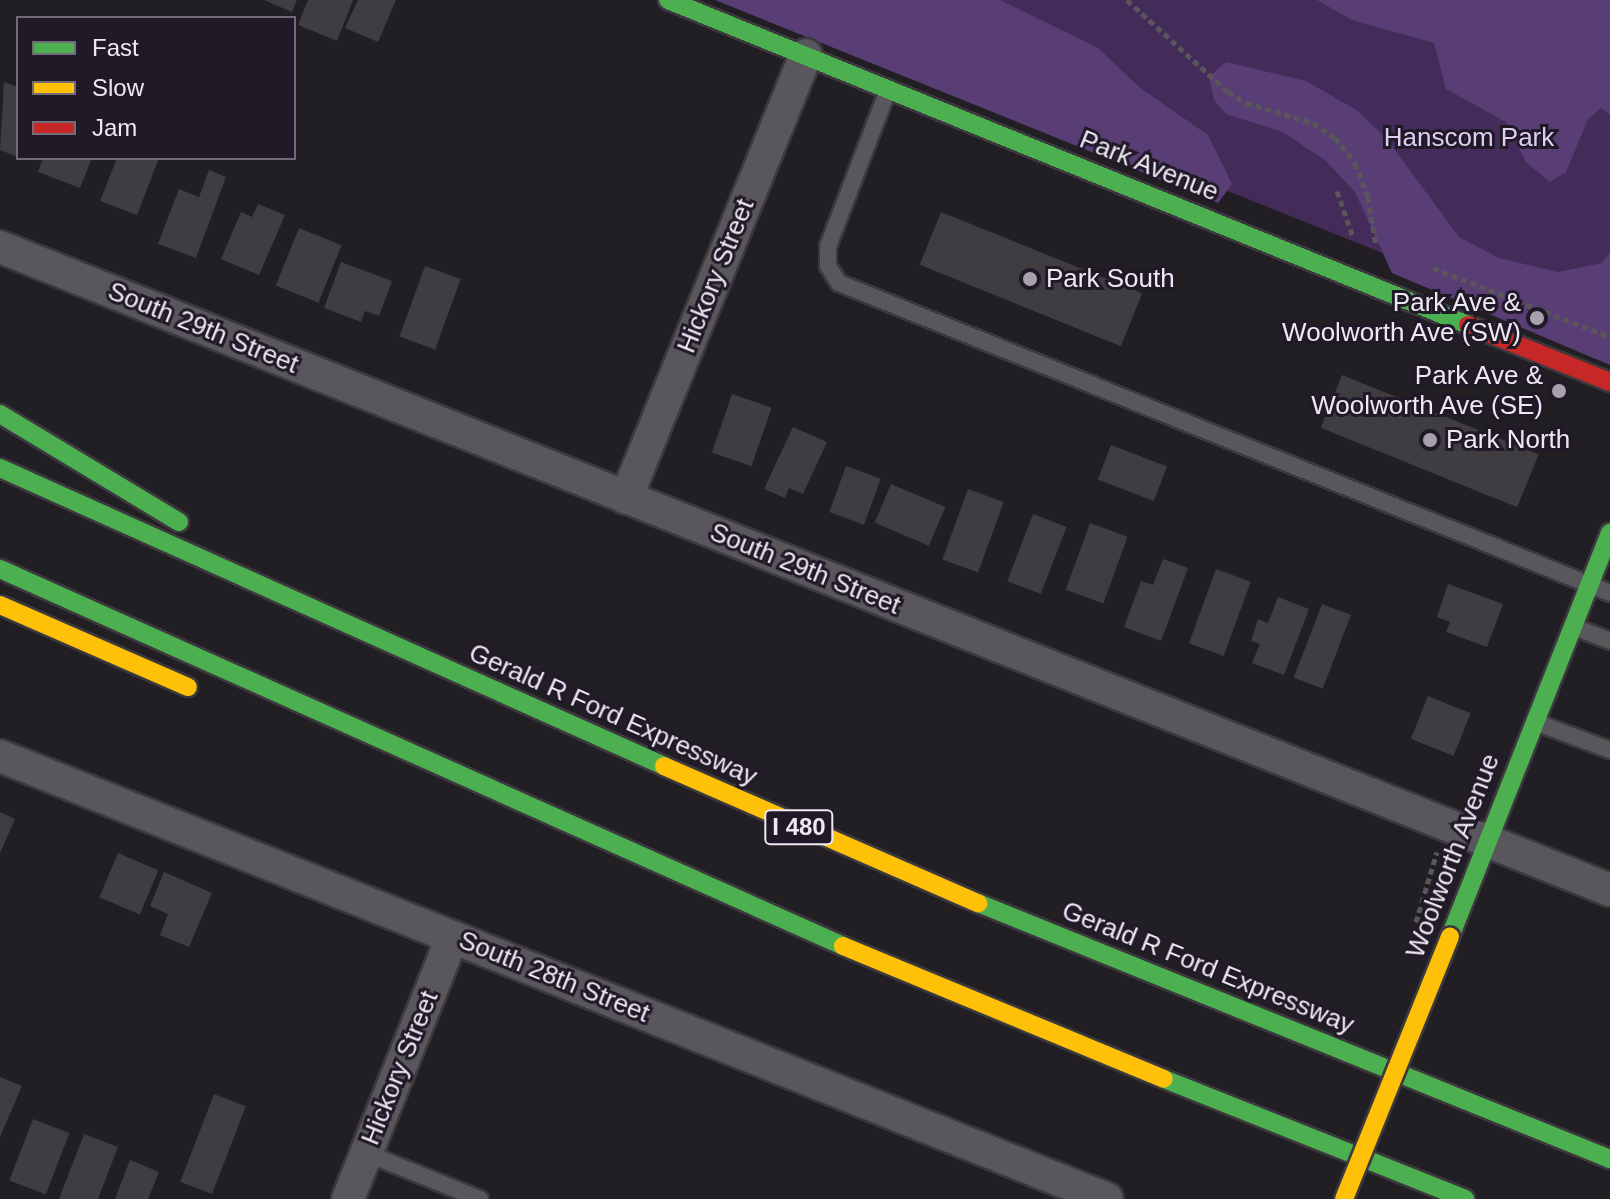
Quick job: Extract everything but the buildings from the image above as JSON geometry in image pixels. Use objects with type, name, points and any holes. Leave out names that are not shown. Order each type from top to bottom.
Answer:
[{"type":"main road","name":"Park Avenue","points":[[668,0],[1610,382]]},
{"type":"main road","points":[[0,414],[349,625]]},
{"type":"main road","name":"Gerald R Ford Expressway","points":[[0,468],[889,867],[1610,1159]]},
{"type":"main road","name":"Woolworth Avenue","points":[[1344,1199],[1610,532]]},
{"type":"main road","points":[[0,569],[933,986],[1465,1199]]},
{"type":"main road","points":[[0,605],[200,692]]},
{"type":"main road","points":[[289,721],[439,767]]},
{"type":"street","name":"Hickory Street","points":[[626,498],[806,55]]},
{"type":"street","name":"South 29th Street","points":[[0,247],[1610,890]]},
{"type":"street","name":"South 28th Street","points":[[0,756],[1107,1199]]},
{"type":"street","name":"Hickory Street","points":[[348,1199],[452,937]]},
{"type":"lane","points":[[889,89],[828,246],[828,266],[839,283],[1588,587],[1610,593]]},
{"type":"lane","points":[[1572,626],[1610,641]]},
{"type":"lane","points":[[1533,722],[1610,750]]},
{"type":"lane","points":[[366,1153],[480,1199]]},
{"type":"path","points":[[1127,0],[1228,92],[1246,103],[1313,123],[1335,138],[1355,163],[1368,197],[1376,246]]},
{"type":"path","points":[[1337,191],[1353,237]]},
{"type":"path","points":[[1416,937],[1416,914],[1447,825]]},
{"type":"green space","name":"Hanscom Park","points":[[751,0],[1610,0],[1610,344],[790,16]]},
{"type":"shaded area","points":[[715,0],[1000,0],[1098,48],[1139,87],[1208,135],[1232,184],[1218,203]]},
{"type":"shaded area","points":[[1317,0],[1610,0],[1610,115],[1601,108],[1588,119],[1566,172],[1550,182],[1526,162],[1506,122],[1446,89],[1434,43],[1352,20]]},
{"type":"shaded area","points":[[1226,62],[1306,81],[1358,111],[1386,138],[1459,237],[1499,258],[1558,272],[1602,263],[1610,253],[1610,365],[1392,273],[1355,192],[1326,161],[1283,132],[1226,114],[1214,100],[1209,77]]},
{"type":"traffic: fast","points":[[668,0],[1468,325]]},
{"type":"traffic: fast","points":[[0,414],[179,522]]},
{"type":"traffic: fast","points":[[0,468],[664,766]]},
{"type":"traffic: fast","points":[[1450,937],[1610,532]]},
{"type":"traffic: fast","points":[[0,569],[843,946]]},
{"type":"traffic: fast","points":[[978,903],[1610,1159]]},
{"type":"traffic: fast","points":[[1164,1079],[1465,1199]]},
{"type":"traffic: slow","points":[[0,605],[188,687]]},
{"type":"traffic: slow","points":[[664,766],[978,903]]},
{"type":"traffic: slow","points":[[1344,1199],[1450,937]]},
{"type":"traffic: slow","points":[[843,946],[1164,1079]]},
{"type":"traffic: jam","points":[[1468,325],[1610,382]]},
{"type":"place","name":"Park South","points":[[1030,279]]},
{"type":"place","name":"Park Ave & Woolworth Ave (SW)","points":[[1537,318]]},
{"type":"place","name":"Park Ave & Woolworth Ave (SE)","points":[[1559,391]]},
{"type":"place","name":"Park North","points":[[1430,440]]}]
